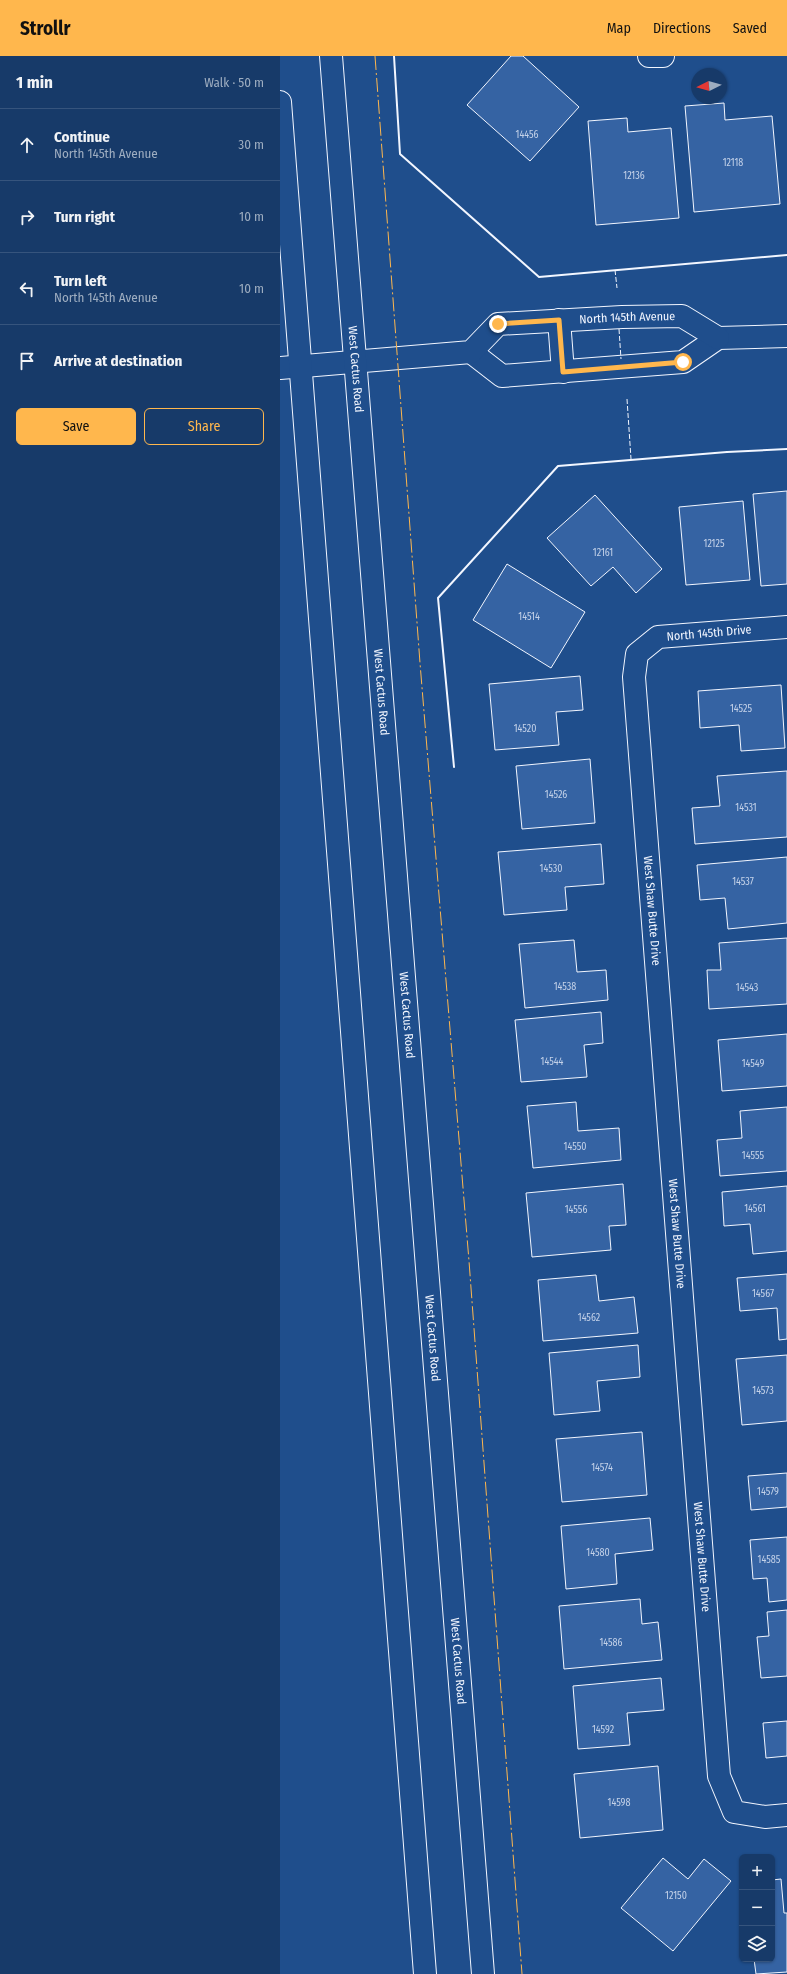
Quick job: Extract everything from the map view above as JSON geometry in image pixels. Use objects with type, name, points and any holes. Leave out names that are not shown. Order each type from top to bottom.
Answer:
[{"type":"main road","name":"West Cactus Road","points":[[331,56],[483,1974]]},
{"type":"main road","points":[[649,56],[663,56]]},
{"type":"main road","points":[[280,102],[413,1839],[425,1974]]},
{"type":"main road","name":"North 145th Avenue","points":[[471,352],[498,324],[559,320],[682,316],[718,338]]},
{"type":"main road","points":[[559,320],[563,372]]},
{"type":"main road","points":[[280,368],[301,365],[471,352],[502,376],[683,362],[718,338],[787,336]]},
{"type":"main road","name":"North 145th Drive","points":[[637,654],[658,637],[787,627]]},
{"type":"main road","name":"West Shaw Butte Drive","points":[[637,654],[634,677],[719,1776],[734,1812],[765,1817],[787,1814]]},
{"type":"building","points":[[511,56],[523,56],[579,107],[530,161],[467,105]]},
{"type":"building","points":[[724,104],[725,120],[772,116],[780,204],[694,212],[685,106]]},
{"type":"building","points":[[627,118],[628,132],[671,128],[679,218],[596,225],[588,121]]},
{"type":"building","points":[[787,491],[787,584],[761,586],[753,494]]},
{"type":"building","points":[[595,495],[662,569],[636,593],[613,567],[591,586],[547,538]]},
{"type":"building","points":[[743,501],[750,580],[686,585],[679,507]]},
{"type":"building","points":[[507,564],[585,612],[551,668],[473,620]]},
{"type":"building","points":[[580,676],[583,710],[556,712],[559,745],[495,750],[489,684]]},
{"type":"building","points":[[781,685],[785,748],[741,751],[739,725],[700,728],[698,691]]},
{"type":"building","points":[[590,759],[595,823],[522,829],[516,766]]},
{"type":"building","points":[[787,771],[787,837],[695,844],[692,808],[720,806],[717,776]]},
{"type":"building","points":[[601,844],[604,884],[565,887],[567,910],[504,915],[498,852]]},
{"type":"building","points":[[787,857],[787,923],[728,929],[725,898],[700,900],[697,865]]},
{"type":"building","points":[[787,938],[787,1004],[709,1009],[707,970],[721,970],[719,943]]},
{"type":"building","points":[[574,940],[577,972],[606,970],[608,1000],[525,1008],[519,944]]},
{"type":"building","points":[[601,1012],[603,1043],[584,1045],[587,1077],[521,1082],[515,1020]]},
{"type":"building","points":[[787,1034],[787,1086],[722,1091],[718,1040]]},
{"type":"building","points":[[576,1102],[578,1131],[619,1128],[621,1160],[533,1168],[527,1106]]},
{"type":"building","points":[[787,1107],[787,1171],[720,1176],[717,1140],[742,1138],[740,1111]]},
{"type":"building","points":[[623,1184],[626,1225],[609,1226],[611,1250],[532,1257],[526,1193]]},
{"type":"building","points":[[787,1186],[787,1251],[753,1254],[750,1224],[724,1226],[722,1192]]},
{"type":"building","points":[[787,1274],[787,1339],[779,1340],[777,1308],[740,1311],[737,1278]]},
{"type":"building","points":[[596,1275],[599,1301],[634,1297],[638,1333],[543,1341],[538,1280]]},
{"type":"building","points":[[638,1345],[640,1377],[597,1381],[600,1411],[554,1415],[549,1353]]},
{"type":"building","points":[[787,1355],[787,1421],[742,1425],[736,1359]]},
{"type":"building","points":[[642,1432],[647,1495],[562,1502],[556,1439]]},
{"type":"building","points":[[787,1473],[787,1507],[751,1510],[748,1476]]},
{"type":"building","points":[[650,1518],[653,1550],[615,1554],[617,1584],[566,1589],[561,1526]]},
{"type":"building","points":[[787,1537],[787,1600],[769,1602],[767,1578],[753,1579],[750,1540]]},
{"type":"building","points":[[640,1599],[642,1624],[658,1622],[662,1660],[564,1669],[559,1606]]},
{"type":"building","points":[[787,1610],[787,1676],[761,1678],[757,1637],[769,1636],[767,1612]]},
{"type":"building","points":[[661,1678],[664,1710],[627,1713],[630,1745],[578,1749],[573,1686]]},
{"type":"building","points":[[787,1721],[787,1756],[766,1758],[763,1723]]},
{"type":"building","points":[[658,1766],[663,1830],[580,1838],[574,1774]]},
{"type":"building","points":[[663,1858],[688,1879],[704,1859],[731,1881],[673,1951],[621,1908]]},
{"type":"building","points":[[781,1879],[784,1913],[787,1913],[787,1972],[756,1974],[754,1962],[775,1962],[775,1880]]},
{"type":"fence","points":[[615,270],[617,288]]},
{"type":"fence","points":[[619,329],[621,359]]},
{"type":"fence","points":[[627,399],[631,459]]},
{"type":"wall","points":[[394,56],[400,154],[539,277],[787,255]]},
{"type":"wall","points":[[454,767],[438,598],[558,466],[727,452],[787,449]]},
{"type":"power","points":[[375,56],[420,663],[469,1261],[522,1974]]},
{"type":"route","points":[[498,324],[559,320],[563,372],[683,362]]}]
